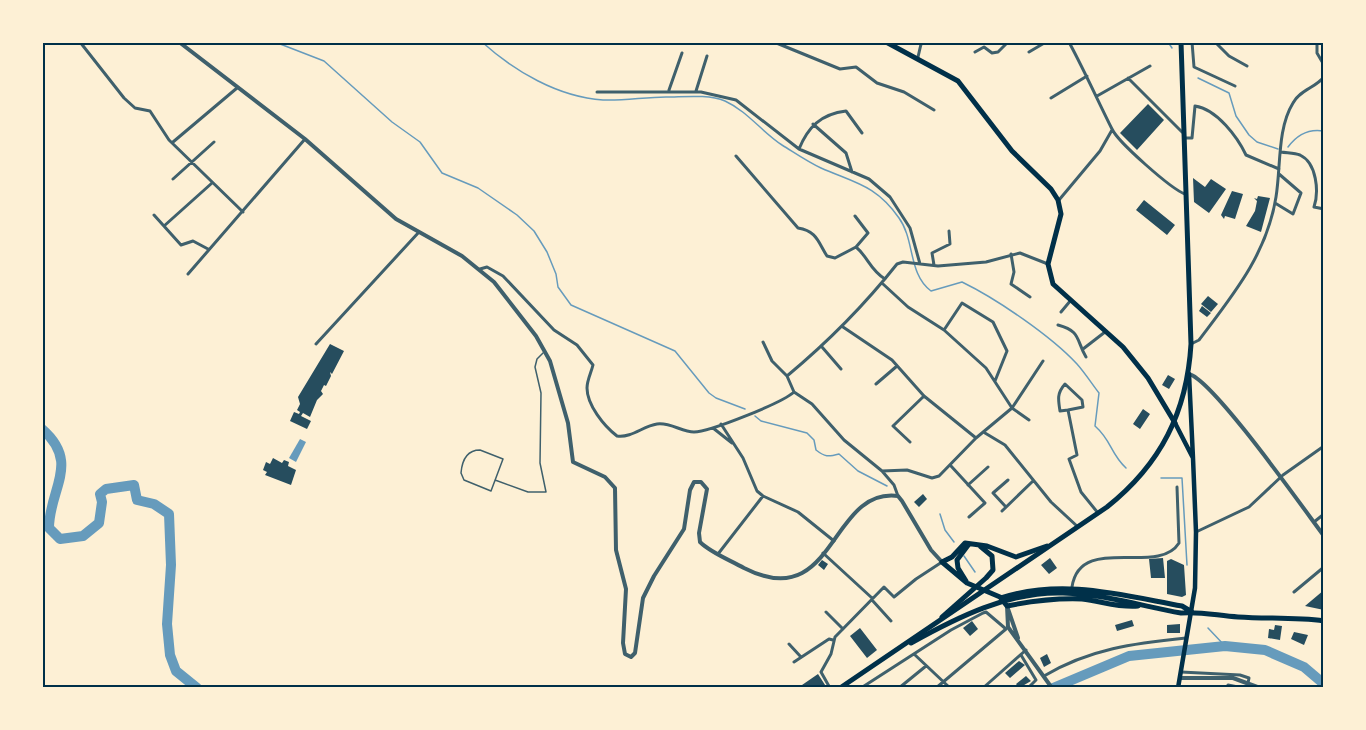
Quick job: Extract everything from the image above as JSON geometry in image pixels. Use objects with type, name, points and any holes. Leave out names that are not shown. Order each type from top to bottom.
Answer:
[{"type":"main road","points":[[885,42],[918,57],[958,81],[1012,151],[1047,184],[1058,200],[1059,222],[1047,264],[1053,284],[1107,329],[1148,378],[1193,458]]},
{"type":"main road","points":[[1178,688],[1192,612],[1196,532],[1189,374],[1191,344],[1181,42]]},
{"type":"main road","points":[[840,688],[1098,513],[1139,478],[1159,454],[1175,423],[1189,374]]},
{"type":"main road","points":[[1052,544],[1016,557],[970,542],[962,545],[952,557],[942,562],[967,583],[1001,598],[1007,606],[1054,599],[1084,599],[1128,607],[1140,606]]},
{"type":"main road","points":[[967,583],[958,568],[957,560],[958,555],[970,542]]},
{"type":"main road","points":[[933,625],[986,579],[993,570],[990,554],[979,545]]},
{"type":"main road","points":[[1001,598],[1041,589],[1072,587],[1182,606],[1192,612]]},
{"type":"main road","points":[[888,655],[948,622],[976,611],[1029,596],[1062,593],[1104,597],[1181,613],[1324,621]]},
{"type":"street","points":[[80,42],[124,98],[135,108],[150,111],[169,140],[243,212]]},
{"type":"street","points":[[179,42],[305,139],[396,219],[480,269],[517,311],[544,352],[555,375],[568,423],[573,462],[605,477],[615,488],[616,550],[626,589],[623,643],[625,654],[631,657],[634,653],[643,598],[684,529],[690,490],[694,482],[701,482],[706,489],[699,533],[700,542],[754,573],[780,580],[796,577],[823,553],[863,503],[876,496],[898,496]]},
{"type":"street","points":[[774,42],[840,69],[856,67],[877,83],[904,92],[934,110]]},
{"type":"street","points":[[918,57],[920,43],[929,42]]},
{"type":"street","points":[[978,42],[992,53],[998,52],[1008,42]]},
{"type":"street","points":[[1029,52],[1047,42]]},
{"type":"street","points":[[1192,42],[1194,67],[1235,86]]},
{"type":"street","points":[[1215,42],[1229,56],[1247,66]]},
{"type":"street","points":[[1317,42],[1317,52],[1324,65]]},
{"type":"street","points":[[1070,43],[1112,130],[1160,177],[1187,195]]},
{"type":"street","points":[[975,52],[984,47]]},
{"type":"street","points":[[669,91],[682,53]]},
{"type":"street","points":[[696,92],[704,72],[707,56]]},
{"type":"street","points":[[1097,96],[1150,66]]},
{"type":"street","points":[[1051,98],[1087,76]]},
{"type":"street","points":[[1191,344],[1199,340],[1242,285],[1256,260],[1275,203],[1281,152],[1291,105],[1299,94],[1324,77]]},
{"type":"street","points":[[1128,78],[1184,136],[1192,138],[1196,105],[1221,120],[1244,148],[1246,155],[1279,171],[1301,193],[1293,214],[1275,203]]},
{"type":"street","points":[[173,142],[237,88]]},
{"type":"street","points":[[597,92],[696,92],[719,94],[736,100],[799,149],[869,179],[898,207],[910,228],[920,264]]},
{"type":"street","points":[[799,149],[813,124],[846,111],[862,133]]},
{"type":"street","points":[[813,124],[846,153],[852,172]]},
{"type":"street","points":[[1058,200],[1100,152],[1112,130]]},
{"type":"street","points":[[188,274],[305,139]]},
{"type":"street","points":[[173,179],[214,142]]},
{"type":"street","points":[[1281,152],[1300,155],[1305,159],[1317,181],[1318,194],[1314,207],[1324,209]]},
{"type":"street","points":[[736,156],[798,228],[811,232],[818,238],[825,252],[832,259],[856,247],[868,233],[862,222],[855,216]]},
{"type":"street","points":[[164,226],[212,183]]},
{"type":"street","points":[[154,215],[181,244],[193,241],[208,249]]},
{"type":"street","points":[[934,266],[932,253],[950,244],[949,231]]},
{"type":"street","points":[[316,345],[419,232]]},
{"type":"street","points":[[856,247],[866,255],[869,266],[885,279]]},
{"type":"street","points":[[787,376],[843,327],[883,284],[897,264],[908,262],[934,266],[986,262],[1011,254],[1028,255],[1047,264]]},
{"type":"street","points":[[1011,254],[1014,272],[1011,284],[1030,297]]},
{"type":"street","points":[[480,269],[488,267],[502,276],[554,330],[577,345],[589,358],[592,365],[587,388],[590,400],[602,420],[617,436],[626,436],[658,424],[693,432],[713,428],[781,401],[794,392]]},
{"type":"street","points":[[883,284],[908,307],[944,330],[986,368],[1012,408],[1029,420]]},
{"type":"street","points":[[1061,312],[1071,300]]},
{"type":"street","points":[[944,330],[960,302],[993,322],[1006,351],[994,381]]},
{"type":"street","points":[[1058,325],[1076,334],[1086,357]]},
{"type":"street","points":[[843,327],[897,366],[924,396],[976,438]]},
{"type":"street","points":[[1083,349],[1107,329]]},
{"type":"street","points":[[763,342],[772,361],[787,376],[794,392],[812,404],[844,440],[882,471],[894,485],[898,496],[931,550],[942,562],[894,597],[884,587],[833,640],[831,654],[821,672],[830,688]]},
{"type":"street","points":[[822,347],[841,369]]},
{"type":"street","points":[[882,471],[907,470],[932,478],[951,466],[976,438],[985,433],[1012,408],[1043,361]]},
{"type":"street","points":[[876,384],[897,366]]},
{"type":"street","points":[[1189,374],[1200,378],[1218,397],[1324,536]]},
{"type":"street","points":[[1065,384],[1082,400],[1083,407],[1068,410],[1060,411],[1058,399],[1059,390],[1065,384]]},
{"type":"street","points":[[893,426],[924,396]]},
{"type":"street","points":[[1068,410],[1077,455],[1069,459],[1081,492],[1098,513]]},
{"type":"street","points":[[889,423],[910,442]]},
{"type":"street","points":[[721,424],[743,458],[752,482],[763,496],[798,512],[834,541]]},
{"type":"street","points":[[713,428],[733,444]]},
{"type":"street","points":[[985,433],[1005,445],[1051,502],[1078,526]]},
{"type":"street","points":[[1196,532],[1249,507],[1280,479],[1324,446]]},
{"type":"street","points":[[951,466],[988,507]]},
{"type":"street","points":[[968,485],[988,467]]},
{"type":"street","points":[[1006,507],[993,493],[1008,480]]},
{"type":"street","points":[[1002,511],[1034,481]]},
{"type":"street","points":[[1072,587],[1074,578],[1093,560],[1162,555],[1177,547],[1179,543],[1177,487]]},
{"type":"street","points":[[718,554],[763,496]]},
{"type":"street","points":[[969,517],[985,503]]},
{"type":"street","points":[[1314,522],[1324,514]]},
{"type":"street","points":[[823,553],[872,599],[891,621]]},
{"type":"street","points":[[1294,592],[1324,567]]},
{"type":"street","points":[[1007,606],[1005,612],[1007,628]]},
{"type":"street","points":[[1007,606],[1019,641]]},
{"type":"street","points":[[826,612],[843,629]]},
{"type":"street","points":[[861,688],[951,630],[987,612],[1019,641],[1052,688]]},
{"type":"street","points":[[936,688],[1007,628]]},
{"type":"street","points":[[794,662],[829,639],[833,640]]},
{"type":"street","points":[[1045,677],[1065,663],[1103,649],[1187,639]]},
{"type":"street","points":[[789,644],[801,657]]},
{"type":"street","points":[[983,688],[1026,650]]},
{"type":"street","points":[[914,654],[950,688]]},
{"type":"street","points":[[1021,655],[1036,680],[1028,688]]},
{"type":"street","points":[[898,688],[926,666]]},
{"type":"street","points":[[1181,672],[1227,673],[1249,678],[1250,683]]},
{"type":"street","points":[[1180,678],[1220,677],[1250,683],[1260,688]]},
{"type":"street","points":[[1226,688],[1228,685],[1245,688],[1250,683]]},
{"type":"lane","points":[[495,480],[528,492],[546,492],[540,463],[541,393],[535,367],[537,359],[544,352]]},
{"type":"lane","points":[[480,450],[503,459],[495,480],[491,491],[464,480],[461,469],[468,453],[480,450]]},
{"type":"water","points":[[300,439],[306,442],[296,462],[289,458]]},
{"type":"building","points":[[1148,104],[1164,120],[1137,150],[1120,133]]},
{"type":"building","points":[[1193,178],[1205,187],[1211,179],[1226,189],[1209,213],[1194,202]]},
{"type":"building","points":[[1232,191],[1243,194],[1235,219],[1225,216],[1224,219],[1221,215]]},
{"type":"building","points":[[1258,196],[1270,198],[1261,232],[1246,226],[1255,211],[1257,201],[1254,198],[1257,199]]},
{"type":"building","points":[[1144,200],[1175,225],[1167,235],[1136,210]]},
{"type":"building","points":[[1208,296],[1218,304],[1211,312],[1201,304]]},
{"type":"building","points":[[1202,306],[1211,313],[1207,317],[1199,311]]},
{"type":"building","points":[[330,344],[344,351],[332,374],[330,372],[331,376],[321,391],[323,394],[317,400],[310,417],[303,413],[301,416],[311,421],[307,429],[290,421],[294,412],[299,414],[298,397]]},
{"type":"building","points":[[1168,375],[1175,379],[1169,389],[1162,385]]},
{"type":"building","points":[[1143,409],[1150,414],[1140,429],[1133,424]]},
{"type":"building","points":[[273,458],[282,463],[284,460],[289,462],[288,466],[296,470],[291,485],[265,475],[267,472],[263,470],[266,462],[270,464]]},
{"type":"building","points":[[923,494],[927,499],[919,507],[914,502]]},
{"type":"building","points":[[1050,558],[1057,568],[1049,574],[1041,565]]},
{"type":"building","points":[[1163,558],[1165,578],[1151,578],[1149,559]]},
{"type":"building","points":[[1171,559],[1184,565],[1186,595],[1182,597],[1167,594],[1167,561]]},
{"type":"building","points":[[822,560],[828,564],[824,570],[818,565]]},
{"type":"building","points":[[1324,590],[1324,610],[1305,606]]},
{"type":"building","points":[[1132,620],[1134,626],[1117,631],[1115,625]]},
{"type":"building","points":[[972,621],[978,629],[970,636],[963,628]]},
{"type":"building","points":[[1180,624],[1180,633],[1167,633],[1167,625]]},
{"type":"building","points":[[1275,625],[1282,626],[1280,640],[1268,638],[1269,629],[1274,630]]},
{"type":"building","points":[[860,628],[877,650],[867,658],[850,636]]},
{"type":"building","points":[[1294,632],[1308,635],[1304,645],[1291,639]]},
{"type":"building","points":[[1047,654],[1051,663],[1044,667],[1040,658]]},
{"type":"building","points":[[1019,661],[1025,665],[1010,678],[1005,673]]},
{"type":"building","points":[[818,674],[827,688],[804,688],[802,685]]},
{"type":"building","points":[[1026,676],[1031,681],[1019,688],[1016,684]]},
{"type":"waterway","points":[[275,42],[324,61],[392,122],[420,142],[442,173],[478,188],[517,215],[534,231],[547,252],[556,274],[558,287],[571,305],[675,351],[709,393],[745,409]]},
{"type":"waterway","points":[[482,42],[508,63],[538,81],[586,98],[611,100],[696,96],[725,101],[740,110],[775,140],[802,157],[821,168],[864,186],[882,198],[899,218],[908,236],[919,276],[931,291],[962,282],[1023,319],[1077,364],[1099,393],[1095,426],[1126,468]]},
{"type":"waterway","points":[[1168,42],[1172,48]]},
{"type":"waterway","points":[[1198,78],[1229,93],[1236,116],[1249,135],[1257,142],[1278,149]]},
{"type":"waterway","points":[[1288,147],[1303,134],[1318,130],[1324,131]]},
{"type":"waterway","points":[[755,416],[761,421],[807,433],[814,440],[816,450],[819,452],[827,456],[839,454],[858,471],[887,486]]},
{"type":"waterway","points":[[42,429],[60,453],[60,477],[50,514],[49,528],[60,539],[83,536],[99,523],[102,502],[100,494],[106,489],[134,485],[137,500],[154,504],[169,514],[171,565],[167,624],[170,655],[176,671],[197,688]]},
{"type":"waterway","points":[[1161,478],[1182,478],[1187,565]]},
{"type":"waterway","points":[[940,514],[945,530],[954,542]]},
{"type":"waterway","points":[[964,556],[975,572]]},
{"type":"waterway","points":[[1208,628],[1225,646]]},
{"type":"waterway","points":[[1053,688],[1129,656],[1225,646],[1265,650],[1304,667],[1324,684]]}]
